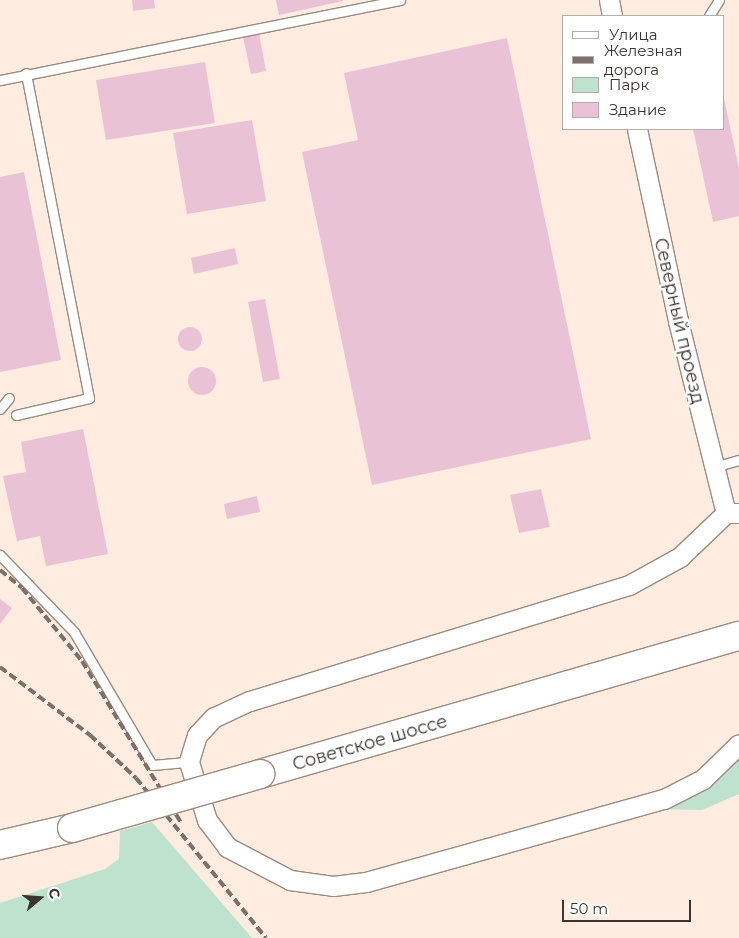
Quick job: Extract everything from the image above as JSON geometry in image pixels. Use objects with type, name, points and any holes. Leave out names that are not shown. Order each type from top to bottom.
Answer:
[{"type":"main road","name":"Советское шоссе","points":[[0,845],[72,828],[739,636]]},
{"type":"street","points":[[609,0],[612,15]]},
{"type":"street","name":"Северный проезд","points":[[636,130],[714,467],[732,513]]},
{"type":"street","points":[[732,513],[680,557],[629,585],[249,701],[214,716],[197,735],[189,762],[207,820],[227,847],[290,880],[333,886],[366,882],[664,799],[703,778],[739,744]]},
{"type":"lane","points":[[0,80],[26,73],[400,0]]},
{"type":"lane","points":[[710,15],[719,0]]},
{"type":"lane","points":[[16,415],[89,398],[26,73]]},
{"type":"lane","points":[[0,409],[9,398]]},
{"type":"lane","points":[[714,467],[739,460]]},
{"type":"lane","points":[[0,555],[74,632],[152,765],[189,762]]},
{"type":"green space","points":[[739,759],[739,794],[702,810],[657,809],[723,773]]},
{"type":"green space","points":[[152,822],[252,938],[0,938],[0,903],[105,869],[119,859],[120,831]]},
{"type":"building","points":[[132,0],[154,0],[155,8],[133,11]]},
{"type":"building","points":[[276,0],[343,0],[343,1],[279,15]]},
{"type":"building","points":[[259,33],[266,71],[251,74],[243,37]]},
{"type":"building","points":[[507,38],[591,439],[372,485],[302,152],[358,140],[344,73]]},
{"type":"building","points":[[205,62],[215,123],[106,140],[96,80]]},
{"type":"building","points":[[724,99],[739,168],[739,216],[713,222],[693,130],[724,130]]},
{"type":"building","points":[[252,120],[266,201],[187,214],[173,133]]},
{"type":"building","points":[[24,172],[61,360],[0,372],[0,177]]},
{"type":"building","points":[[235,248],[238,264],[194,274],[191,258]]},
{"type":"building","points":[[265,299],[280,379],[263,382],[248,302]]},
{"type":"building","points":[[190,327],[199,330],[202,339],[199,348],[190,351],[181,348],[178,339],[181,330]]},
{"type":"building","points":[[202,367],[212,371],[216,381],[212,391],[202,395],[192,391],[188,381],[192,371]]},
{"type":"building","points":[[83,429],[108,554],[46,566],[40,536],[17,541],[3,476],[26,472],[21,442]]},
{"type":"building","points":[[541,489],[550,527],[519,533],[510,495]]},
{"type":"building","points":[[257,496],[260,512],[227,519],[224,504]]},
{"type":"building","points":[[0,599],[12,608],[0,624]]},
{"type":"railway","points":[[0,570],[22,588],[82,661],[182,824]]},
{"type":"railway","points":[[0,667],[90,735],[136,778],[266,938]]}]
